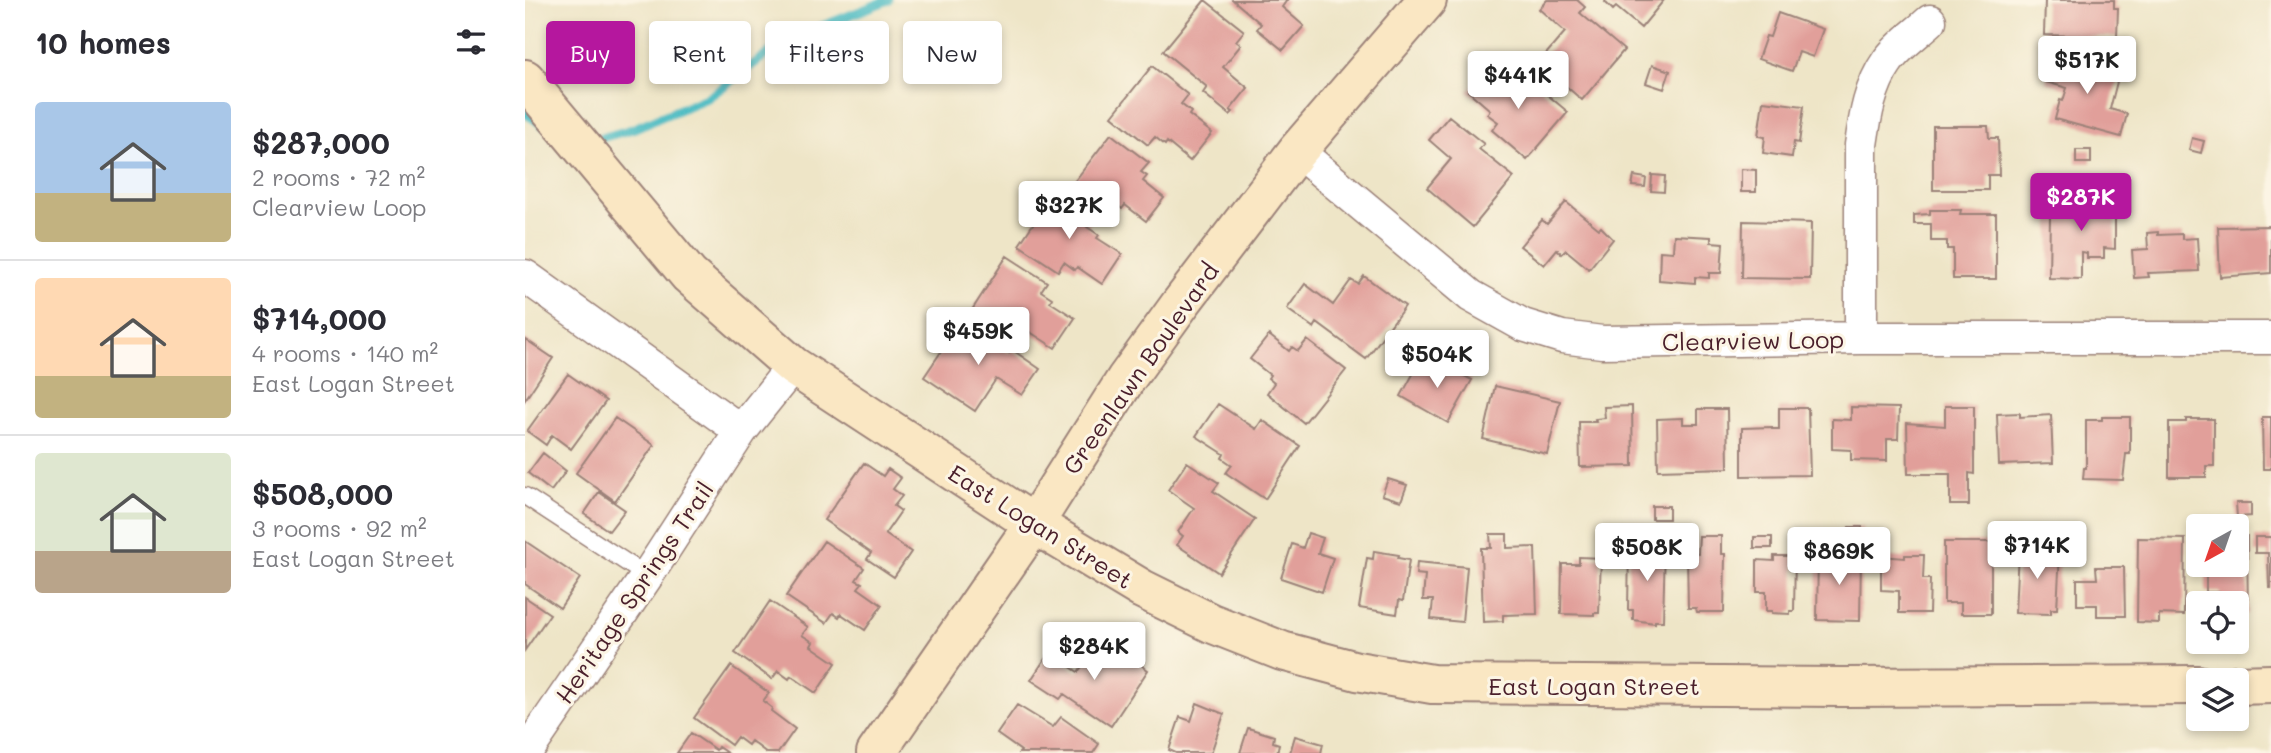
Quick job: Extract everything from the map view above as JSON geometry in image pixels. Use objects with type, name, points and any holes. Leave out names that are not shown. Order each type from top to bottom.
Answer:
[{"type":"street","name":"Greenlawn Boulevard","points":[[876,753],[1034,524],[1126,379],[1297,151],[1427,0]]},
{"type":"street","points":[[1861,338],[1861,145],[1864,127],[1872,93],[1887,61],[1930,21]]},
{"type":"street","name":"East Logan Street","points":[[525,79],[689,275],[793,366],[1034,524],[1142,589],[1211,623],[1282,652],[1357,671],[1432,684],[1829,687],[2186,685]]},
{"type":"street","name":"Clearview Loop","points":[[1297,151],[1471,296],[1523,325],[1562,337],[1602,342],[1861,338],[2271,338]]},
{"type":"street","points":[[525,276],[741,431]]},
{"type":"street","name":"Heritage Springs Trail","points":[[526,753],[647,576],[741,431],[793,366]]},
{"type":"street","points":[[2249,684],[2271,684]]},
{"type":"lane","points":[[525,496],[647,576]]},
{"type":"building","points":[[1205,0],[1244,31],[1236,41],[1241,45],[1223,67],[1248,88],[1230,110],[1233,112],[1230,115],[1203,93],[1207,87],[1163,51]]},
{"type":"building","points":[[1233,0],[1287,0],[1282,7],[1304,26],[1283,50],[1257,29],[1261,24]]},
{"type":"building","points":[[1547,0],[1577,0],[1585,7],[1580,13],[1624,50],[1582,100],[1544,67],[1551,59],[1546,54],[1565,32],[1539,9]]},
{"type":"building","points":[[1606,0],[1664,0],[1641,28],[1616,7],[1613,10]]},
{"type":"building","points":[[2045,0],[2114,0],[2114,8],[2118,8],[2117,37],[2044,35]]},
{"type":"building","points":[[1778,13],[1823,29],[1813,57],[1799,52],[1792,71],[1758,59],[1766,36],[1770,37]]},
{"type":"building","points":[[2053,56],[2119,74],[2110,109],[2127,114],[2121,137],[2055,119],[2060,100],[2063,101],[2067,88],[2046,82]]},
{"type":"building","points":[[1489,65],[1525,91],[1532,82],[1568,112],[1527,160],[1492,130],[1498,122],[1487,114],[1490,110],[1468,91]]},
{"type":"building","points":[[1652,65],[1670,71],[1664,89],[1646,83]]},
{"type":"building","points":[[1152,66],[1188,95],[1181,104],[1191,112],[1189,115],[1212,133],[1190,161],[1167,142],[1165,145],[1155,137],[1148,145],[1112,116]]},
{"type":"building","points":[[1763,101],[1804,106],[1799,143],[1794,142],[1792,157],[1763,153],[1765,137],[1758,136]]},
{"type":"building","points":[[1449,116],[1484,144],[1479,149],[1514,177],[1473,227],[1427,188],[1451,159],[1429,140]]},
{"type":"building","points":[[1933,126],[1988,126],[1989,138],[1998,138],[1999,175],[1988,175],[1988,190],[1933,190]]},
{"type":"building","points":[[1111,134],[1149,163],[1141,172],[1147,176],[1143,181],[1164,198],[1146,221],[1125,205],[1122,209],[1116,204],[1109,214],[1102,209],[1098,215],[1087,207],[1092,201],[1071,186]]},
{"type":"building","points":[[2192,138],[2204,141],[2201,153],[2189,150]]},
{"type":"building","points":[[2076,150],[2091,150],[2091,163],[2076,163]]},
{"type":"building","points":[[1741,169],[1756,170],[1756,192],[1741,192]]},
{"type":"building","points":[[1652,175],[1665,176],[1664,192],[1651,191]]},
{"type":"building","points":[[1634,176],[1646,178],[1645,187],[1632,186]]},
{"type":"building","points":[[2097,192],[2115,193],[2115,249],[2104,248],[2104,258],[2087,258],[2087,253],[2081,252],[2081,279],[2049,278],[2050,214],[2061,214],[2061,195],[2097,196]]},
{"type":"building","points":[[1054,193],[1093,219],[1087,227],[1099,235],[1097,238],[1122,254],[1102,284],[1077,267],[1075,270],[1064,262],[1058,271],[1019,245]]},
{"type":"building","points":[[1566,202],[1613,239],[1589,269],[1566,250],[1562,254],[1557,249],[1544,265],[1520,246],[1542,220],[1547,224]]},
{"type":"building","points":[[1930,210],[1961,210],[1960,214],[1996,214],[1996,279],[1953,279],[1953,249],[1947,249],[1947,241],[1931,241],[1931,224],[1914,224],[1914,215],[1930,214]]},
{"type":"building","points":[[1743,221],[1811,223],[1810,279],[1742,278]]},
{"type":"building","points":[[2271,226],[2271,273],[2220,277],[2218,227]]},
{"type":"building","points":[[2158,232],[2158,235],[2182,234],[2182,239],[2197,238],[2199,271],[2148,273],[2149,277],[2134,278],[2132,250],[2148,249],[2147,233]]},
{"type":"building","points":[[1674,235],[1711,237],[1711,242],[1723,243],[1721,273],[1709,273],[1709,278],[1695,277],[1695,283],[1659,280],[1660,251],[1673,252]]},
{"type":"building","points":[[1007,256],[1047,282],[1041,291],[1052,298],[1050,302],[1075,318],[1055,348],[1016,326],[1011,336],[972,310]]},
{"type":"building","points":[[1364,276],[1405,306],[1366,359],[1317,323],[1314,328],[1287,309],[1305,284],[1333,305],[1351,280],[1358,284]]},
{"type":"building","points":[[962,321],[1009,353],[1011,349],[1040,369],[1022,395],[996,379],[975,411],[924,377]]},
{"type":"building","points":[[1269,335],[1289,351],[1292,347],[1298,351],[1307,340],[1346,370],[1304,423],[1267,393],[1274,383],[1268,378],[1270,375],[1250,359]]},
{"type":"building","points":[[525,339],[553,358],[525,400]]},
{"type":"building","points":[[1422,358],[1444,370],[1446,366],[1472,380],[1448,423],[1401,396]]},
{"type":"building","points":[[568,374],[606,401],[571,449],[552,435],[546,445],[527,431]]},
{"type":"building","points":[[1495,386],[1560,401],[1547,454],[1483,439]]},
{"type":"building","points":[[1218,404],[1256,429],[1262,420],[1300,446],[1265,499],[1226,473],[1232,465],[1222,458],[1224,454],[1196,436]]},
{"type":"building","points":[[1632,406],[1633,466],[1580,467],[1579,422],[1596,422],[1595,419],[1605,418],[1604,407]]},
{"type":"building","points":[[1945,406],[1974,406],[1974,474],[1969,473],[1969,505],[1950,505],[1950,474],[1908,474],[1907,423],[1945,426]]},
{"type":"building","points":[[1851,407],[1899,408],[1898,439],[1887,439],[1887,461],[1851,460],[1851,450],[1832,449],[1832,419],[1851,420]]},
{"type":"building","points":[[1779,408],[1808,408],[1810,475],[1742,476],[1742,428],[1779,429]]},
{"type":"building","points":[[1698,409],[1727,409],[1728,468],[1658,470],[1657,419],[1683,418],[1683,424],[1698,424]]},
{"type":"building","points":[[2020,413],[2020,417],[2051,415],[2053,463],[1999,465],[1997,414]]},
{"type":"building","points":[[2102,417],[2130,417],[2130,454],[2126,454],[2123,480],[2083,479],[2086,468],[2086,420],[2102,420]]},
{"type":"building","points":[[2262,417],[2271,417],[2271,469],[2263,469]]},
{"type":"building","points":[[615,418],[654,445],[615,501],[576,473]]},
{"type":"building","points":[[2186,419],[2214,419],[2214,466],[2206,466],[2206,477],[2169,477],[2169,422],[2186,422]]},
{"type":"building","points":[[543,453],[566,471],[551,491],[528,473]]},
{"type":"building","points":[[1187,462],[1219,483],[1213,491],[1255,519],[1219,573],[1177,545],[1183,536],[1178,532],[1194,508],[1168,490]]},
{"type":"building","points":[[864,463],[883,476],[888,469],[901,478],[893,489],[902,496],[894,506],[901,511],[885,534],[911,552],[894,577],[867,559],[871,553],[824,520]]},
{"type":"building","points":[[1388,479],[1407,485],[1401,501],[1382,495]]},
{"type":"building","points":[[599,492],[625,510],[609,531],[584,514]]},
{"type":"building","points":[[2236,503],[2251,503],[2251,516],[2237,514]]},
{"type":"building","points":[[1652,506],[1669,506],[1669,519],[1652,519]]},
{"type":"building","points":[[1849,527],[1862,527],[1862,546],[1849,545]]},
{"type":"building","points":[[1308,533],[1323,538],[1318,553],[1333,558],[1322,592],[1281,578],[1292,544],[1303,548]]},
{"type":"building","points":[[1490,534],[1507,534],[1507,548],[1535,547],[1537,614],[1503,615],[1503,621],[1483,622],[1481,548],[1491,548]]},
{"type":"building","points":[[1699,536],[1721,536],[1721,554],[1725,554],[1724,612],[1697,612],[1696,608],[1688,608],[1687,553],[1698,553]]},
{"type":"building","points":[[1754,537],[1772,537],[1772,548],[1754,548]]},
{"type":"building","points":[[2255,537],[2271,537],[2271,588],[2268,553],[2255,553]]},
{"type":"building","points":[[2138,538],[2185,539],[2184,615],[2159,614],[2159,623],[2137,622]]},
{"type":"building","points":[[525,541],[580,578],[560,608],[525,584]]},
{"type":"building","points":[[824,541],[864,568],[856,580],[862,583],[858,588],[882,605],[865,630],[841,614],[839,617],[833,613],[826,623],[786,596]]},
{"type":"building","points":[[1944,542],[1991,542],[1991,614],[1961,614],[1961,603],[1944,603]]},
{"type":"building","points":[[2030,544],[2046,545],[2046,552],[2060,552],[2057,609],[2051,609],[2051,614],[2015,613],[2018,551],[2030,552]]},
{"type":"building","points":[[1629,546],[1665,547],[1663,621],[1655,623],[1633,620],[1633,610],[1628,610]]},
{"type":"building","points":[[1374,551],[1399,555],[1398,558],[1409,560],[1403,601],[1399,600],[1397,614],[1359,608],[1367,558],[1373,559]]},
{"type":"building","points":[[1818,553],[1861,554],[1860,621],[1817,620]]},
{"type":"building","points":[[1905,555],[1924,555],[1923,579],[1930,579],[1929,613],[1899,613],[1899,591],[1881,590],[1881,556],[1905,558]]},
{"type":"building","points":[[1774,556],[1795,556],[1794,611],[1790,611],[1790,614],[1766,611],[1766,592],[1757,592],[1757,560],[1774,561]]},
{"type":"building","points":[[1579,557],[1601,558],[1599,613],[1594,615],[1561,614],[1562,564],[1579,564]]},
{"type":"building","points":[[1417,562],[1467,567],[1462,622],[1431,619],[1433,600],[1423,600],[1425,575],[1416,574]]},
{"type":"building","points":[[2096,567],[2124,567],[2125,616],[2097,616],[2097,605],[2077,605],[2077,579],[2097,579]]},
{"type":"building","points":[[2206,578],[2248,578],[2248,591],[2206,591]]},
{"type":"building","points":[[525,597],[550,614],[525,650]]},
{"type":"building","points":[[770,601],[808,627],[802,635],[813,642],[811,646],[836,663],[816,693],[791,676],[789,679],[778,671],[772,679],[735,653]]},
{"type":"building","points":[[1109,643],[1148,670],[1111,726],[1064,694],[1060,699],[1031,680],[1049,653],[1078,672],[1095,649],[1102,654]]},
{"type":"building","points":[[731,666],[769,693],[763,701],[772,708],[771,711],[795,729],[778,753],[767,753],[751,741],[748,745],[737,737],[731,745],[694,718]]},
{"type":"building","points":[[1197,703],[1224,714],[1211,753],[1176,753],[1169,750],[1180,717],[1191,721]]},
{"type":"building","points":[[1017,705],[1053,727],[1061,717],[1099,744],[1093,753],[1019,753],[1021,751],[997,734]]},
{"type":"building","points":[[1248,728],[1274,736],[1273,742],[1279,744],[1277,753],[1240,753]]},
{"type":"building","points":[[691,733],[716,750],[718,747],[727,753],[677,753]]},
{"type":"building","points":[[1295,736],[1323,744],[1321,753],[1290,753]]},
{"type":"waterway","points":[[591,141],[632,129],[709,97],[785,41],[888,0]]},
{"type":"waterway","points":[[525,113],[543,125]]}]
